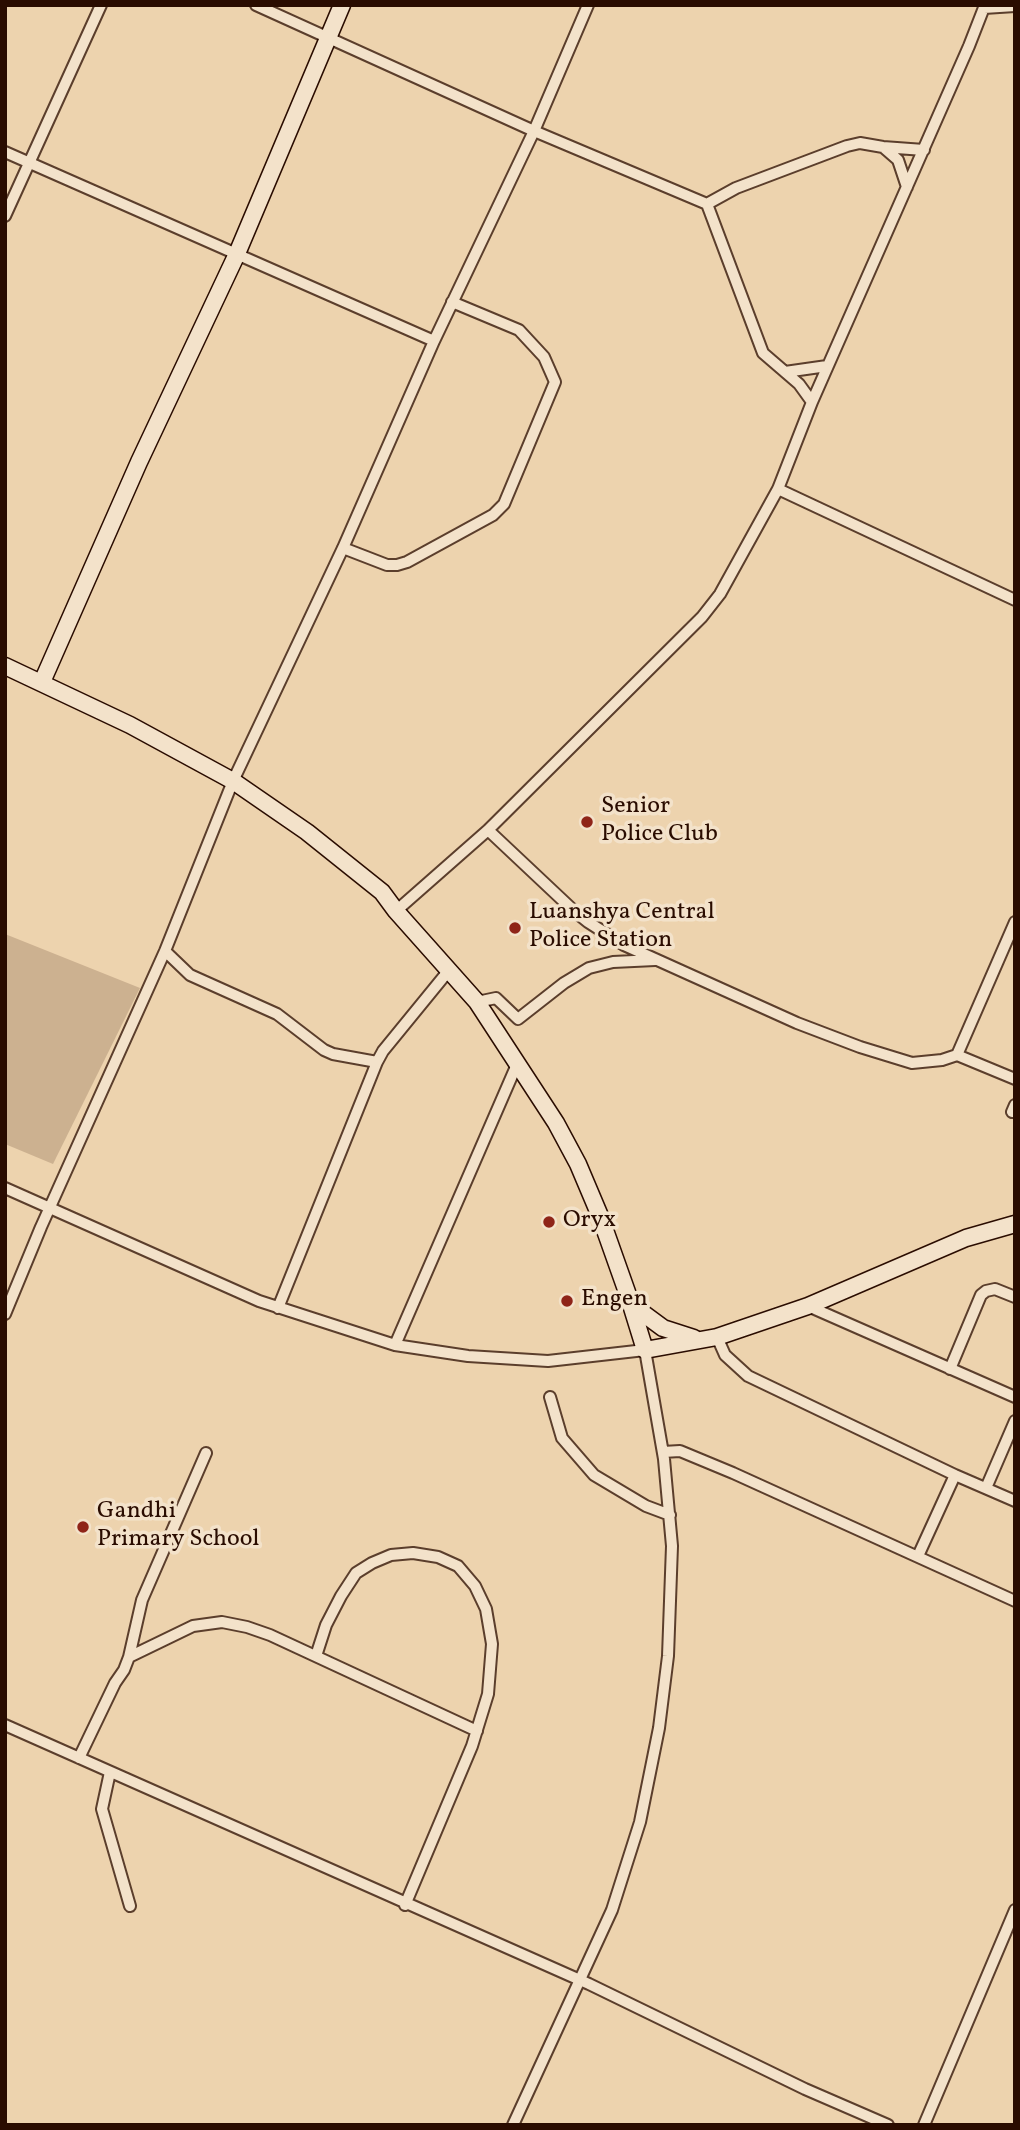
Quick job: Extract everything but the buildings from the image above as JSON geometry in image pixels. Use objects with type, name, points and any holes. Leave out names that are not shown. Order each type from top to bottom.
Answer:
[{"type":"main road","points":[[41,682],[139,462],[236,256],[342,5]]},
{"type":"main road","points":[[5,666],[130,725],[233,781],[347,862],[382,892],[477,1002],[556,1123],[578,1164],[600,1216],[645,1350],[714,1338],[808,1306],[966,1238],[1015,1224]]},
{"type":"main road","points":[[628,1295],[644,1314],[663,1328],[686,1337],[714,1338]]},
{"type":"street","points":[[5,216],[101,5]]},
{"type":"street","points":[[256,5],[534,131],[707,204],[763,353],[799,384],[812,402]]},
{"type":"street","points":[[5,1314],[164,951],[233,781],[344,548],[434,341],[534,131],[588,5]]},
{"type":"street","points":[[396,911],[488,830],[702,617],[720,594],[778,489],[827,366],[924,150],[984,7],[1015,6]]},
{"type":"street","points":[[707,204],[736,188],[824,153],[860,143],[924,150]]},
{"type":"street","points":[[883,147],[898,160],[907,187]]},
{"type":"street","points":[[5,152],[434,341]]},
{"type":"street","points":[[344,548],[387,565],[397,565],[493,515],[504,504],[555,382],[544,357],[519,330],[452,302]]},
{"type":"street","points":[[785,372],[827,366]]},
{"type":"street","points":[[778,489],[1015,600]]},
{"type":"street","points":[[488,830],[588,922],[624,945],[797,1023],[891,1058],[912,1063],[942,1060],[957,1055],[1015,1079]]},
{"type":"street","points":[[957,1055],[1015,922]]},
{"type":"street","points":[[164,951],[190,975],[277,1014],[324,1050],[377,1062]]},
{"type":"street","points":[[477,1002],[496,998],[518,1019],[589,968],[613,962],[659,960]]},
{"type":"street","points":[[278,1308],[377,1062],[450,969]]},
{"type":"street","points":[[395,1345],[518,1062]]},
{"type":"street","points":[[5,1188],[278,1308],[395,1345],[468,1356],[548,1361],[645,1350],[663,1452],[670,1515],[672,1581],[668,1656],[650,1781],[612,1910],[513,2125]]},
{"type":"street","points":[[950,1369],[981,1295],[995,1289],[1015,1297]]},
{"type":"street","points":[[808,1306],[1015,1398]]},
{"type":"street","points":[[714,1338],[725,1355],[748,1376],[1015,1501]]},
{"type":"street","points":[[550,1397],[562,1438],[594,1475],[646,1506],[670,1515]]},
{"type":"street","points":[[986,1488],[1015,1421]]},
{"type":"street","points":[[663,1452],[680,1451],[1015,1601]]},
{"type":"street","points":[[79,1758],[124,1670],[142,1600],[206,1453]]},
{"type":"street","points":[[919,1556],[955,1475]]},
{"type":"street","points":[[316,1656],[326,1625],[356,1573],[391,1555],[413,1553],[438,1558],[458,1566],[475,1586],[490,1626],[491,1667],[488,1694],[477,1731],[405,1905]]},
{"type":"street","points":[[129,1657],[192,1626],[222,1622],[247,1627],[477,1731]]},
{"type":"street","points":[[5,1725],[580,1981],[805,2089],[888,2125]]},
{"type":"street","points":[[110,1772],[102,1809],[130,1906]]},
{"type":"street","points":[[924,2125],[1015,1910]]},
{"type":"shaded area","points":[[5,934],[140,988],[53,1164],[5,1144]]},
{"type":"place","name":"Senior Police Club","points":[[587,822]]},
{"type":"place","name":"Luanshya Central Police Station","points":[[515,928]]},
{"type":"place","name":"Oryx","points":[[549,1222]]},
{"type":"place","name":"Engen","points":[[567,1301]]},
{"type":"place","name":"Gandhi Primary School","points":[[83,1527]]}]
